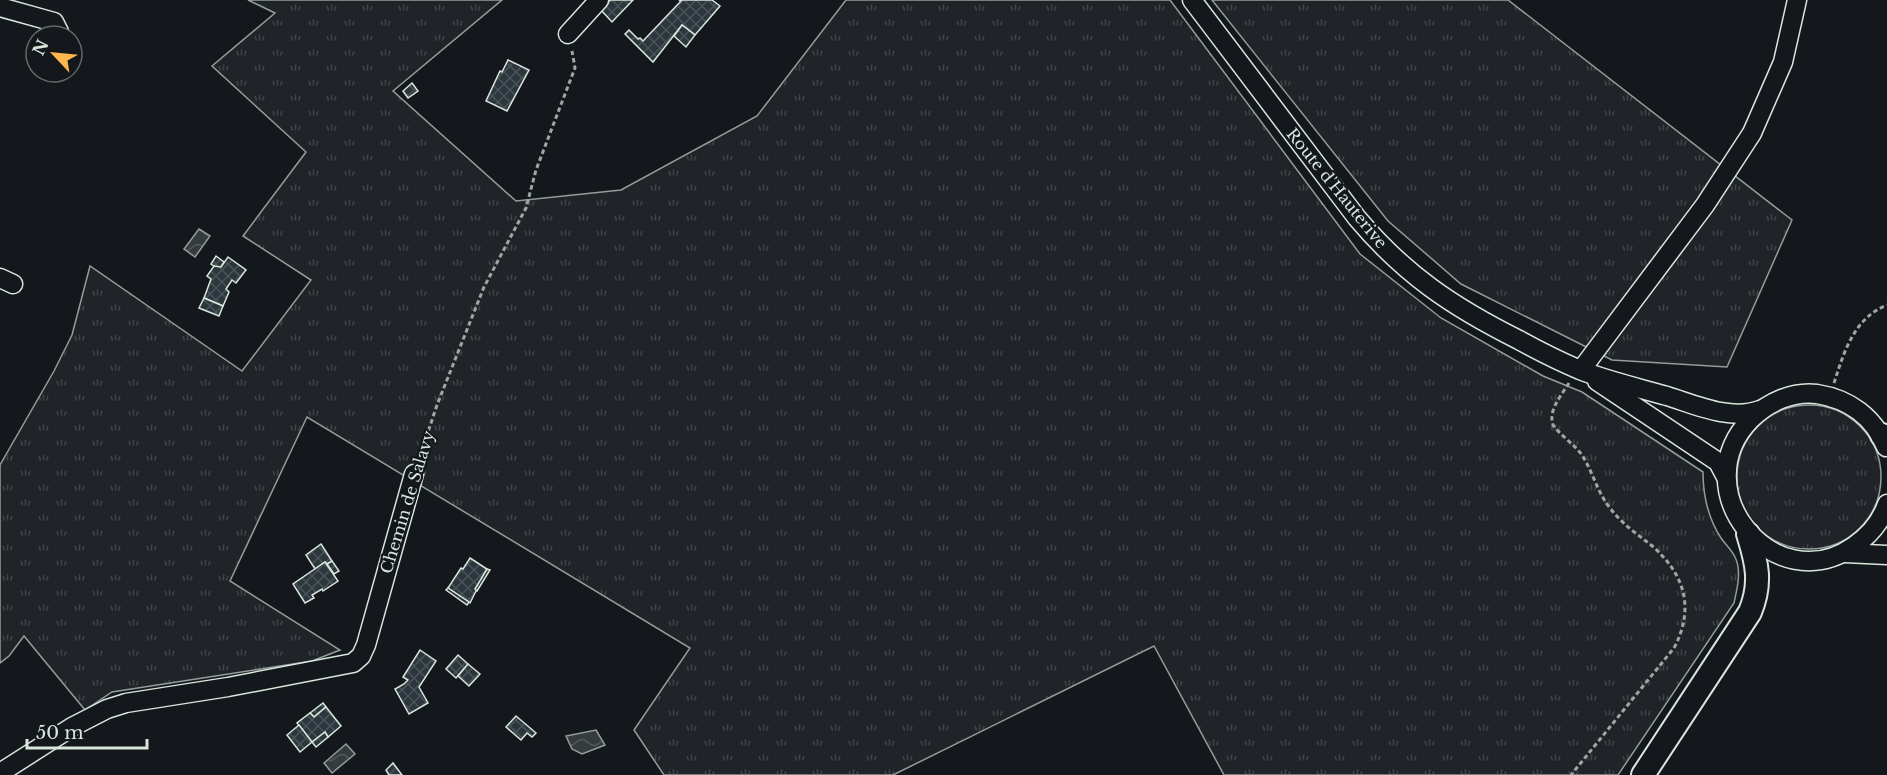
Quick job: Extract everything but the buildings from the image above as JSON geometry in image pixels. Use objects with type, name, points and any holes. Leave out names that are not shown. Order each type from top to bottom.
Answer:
[{"type":"main road","points":[[1643,775],[1750,612],[1755,599],[1758,572],[1748,534]]},
{"type":"street","points":[[568,34],[598,0]]},
{"type":"street","name":"Route d'Hauterive","points":[[1192,0],[1347,206],[1398,261],[1450,303],[1510,336],[1581,370],[1718,462],[1726,477]]},
{"type":"street","points":[[1581,370],[1705,205],[1752,133],[1783,62],[1797,0]]},
{"type":"street","points":[[0,7],[55,24]]},
{"type":"street","name":"Route d'Hauterive","points":[[1581,370],[1712,410],[1740,415],[1760,410],[1776,400],[1794,395],[1812,393],[1831,396],[1851,405],[1868,418],[1885,440]]},
{"type":"street","name":"Route d'Hauterive","points":[[1760,410],[1742,428],[1730,451],[1726,477],[1729,498],[1736,517],[1748,534],[1764,547],[1783,556],[1804,560],[1825,559],[1845,553],[1867,537],[1883,516],[1887,504]]},
{"type":"street","name":"Chemin de Salavy","points":[[0,773],[72,727],[126,703],[228,687],[353,663],[358,660],[366,645],[414,474]]},
{"type":"street","name":"Route d'Hauterive","points":[[1845,553],[1887,555]]},
{"type":"path","name":"Chemin de Salavy","points":[[414,474],[437,405],[484,287],[526,208],[539,161],[575,68],[568,34]]},
{"type":"path","points":[[1831,396],[1848,343],[1871,314],[1887,305]]},
{"type":"path","points":[[1571,775],[1674,648],[1682,630],[1686,610],[1682,589],[1674,569],[1610,509],[1581,454],[1553,425],[1551,419],[1553,409],[1581,370]]},
{"type":"green space","points":[[248,0],[502,0],[393,91],[516,201],[621,190],[757,116],[846,0],[1170,0],[1360,254],[1441,318],[1543,376],[1582,392],[1703,472],[1705,498],[1716,530],[1737,562],[1738,580],[1734,603],[1618,775],[1224,775],[1154,646],[893,775],[664,775],[634,730],[690,648],[307,417],[230,581],[340,650],[312,661],[112,692],[85,710],[24,636],[9,656],[0,663],[0,465],[72,335],[90,266],[242,371],[311,280],[243,236],[306,152],[212,66],[275,13]]},
{"type":"green space","points":[[1212,0],[1508,0],[1792,220],[1727,367],[1612,360],[1461,284],[1388,221]]},
{"type":"green space","points":[[1809,405],[1836,411],[1849,417],[1860,426],[1869,437],[1875,450],[1881,477],[1875,504],[1869,517],[1860,528],[1849,537],[1836,543],[1809,549],[1782,543],[1769,537],[1758,528],[1749,517],[1743,504],[1737,477],[1743,450],[1749,437],[1758,426],[1769,417],[1782,411]]},
{"type":"water","points":[[199,229],[210,236],[195,257],[184,249]]},
{"type":"water","points":[[596,730],[605,745],[582,754],[572,749],[566,736]]},
{"type":"water","points":[[346,744],[355,754],[332,773],[324,763]]}]
